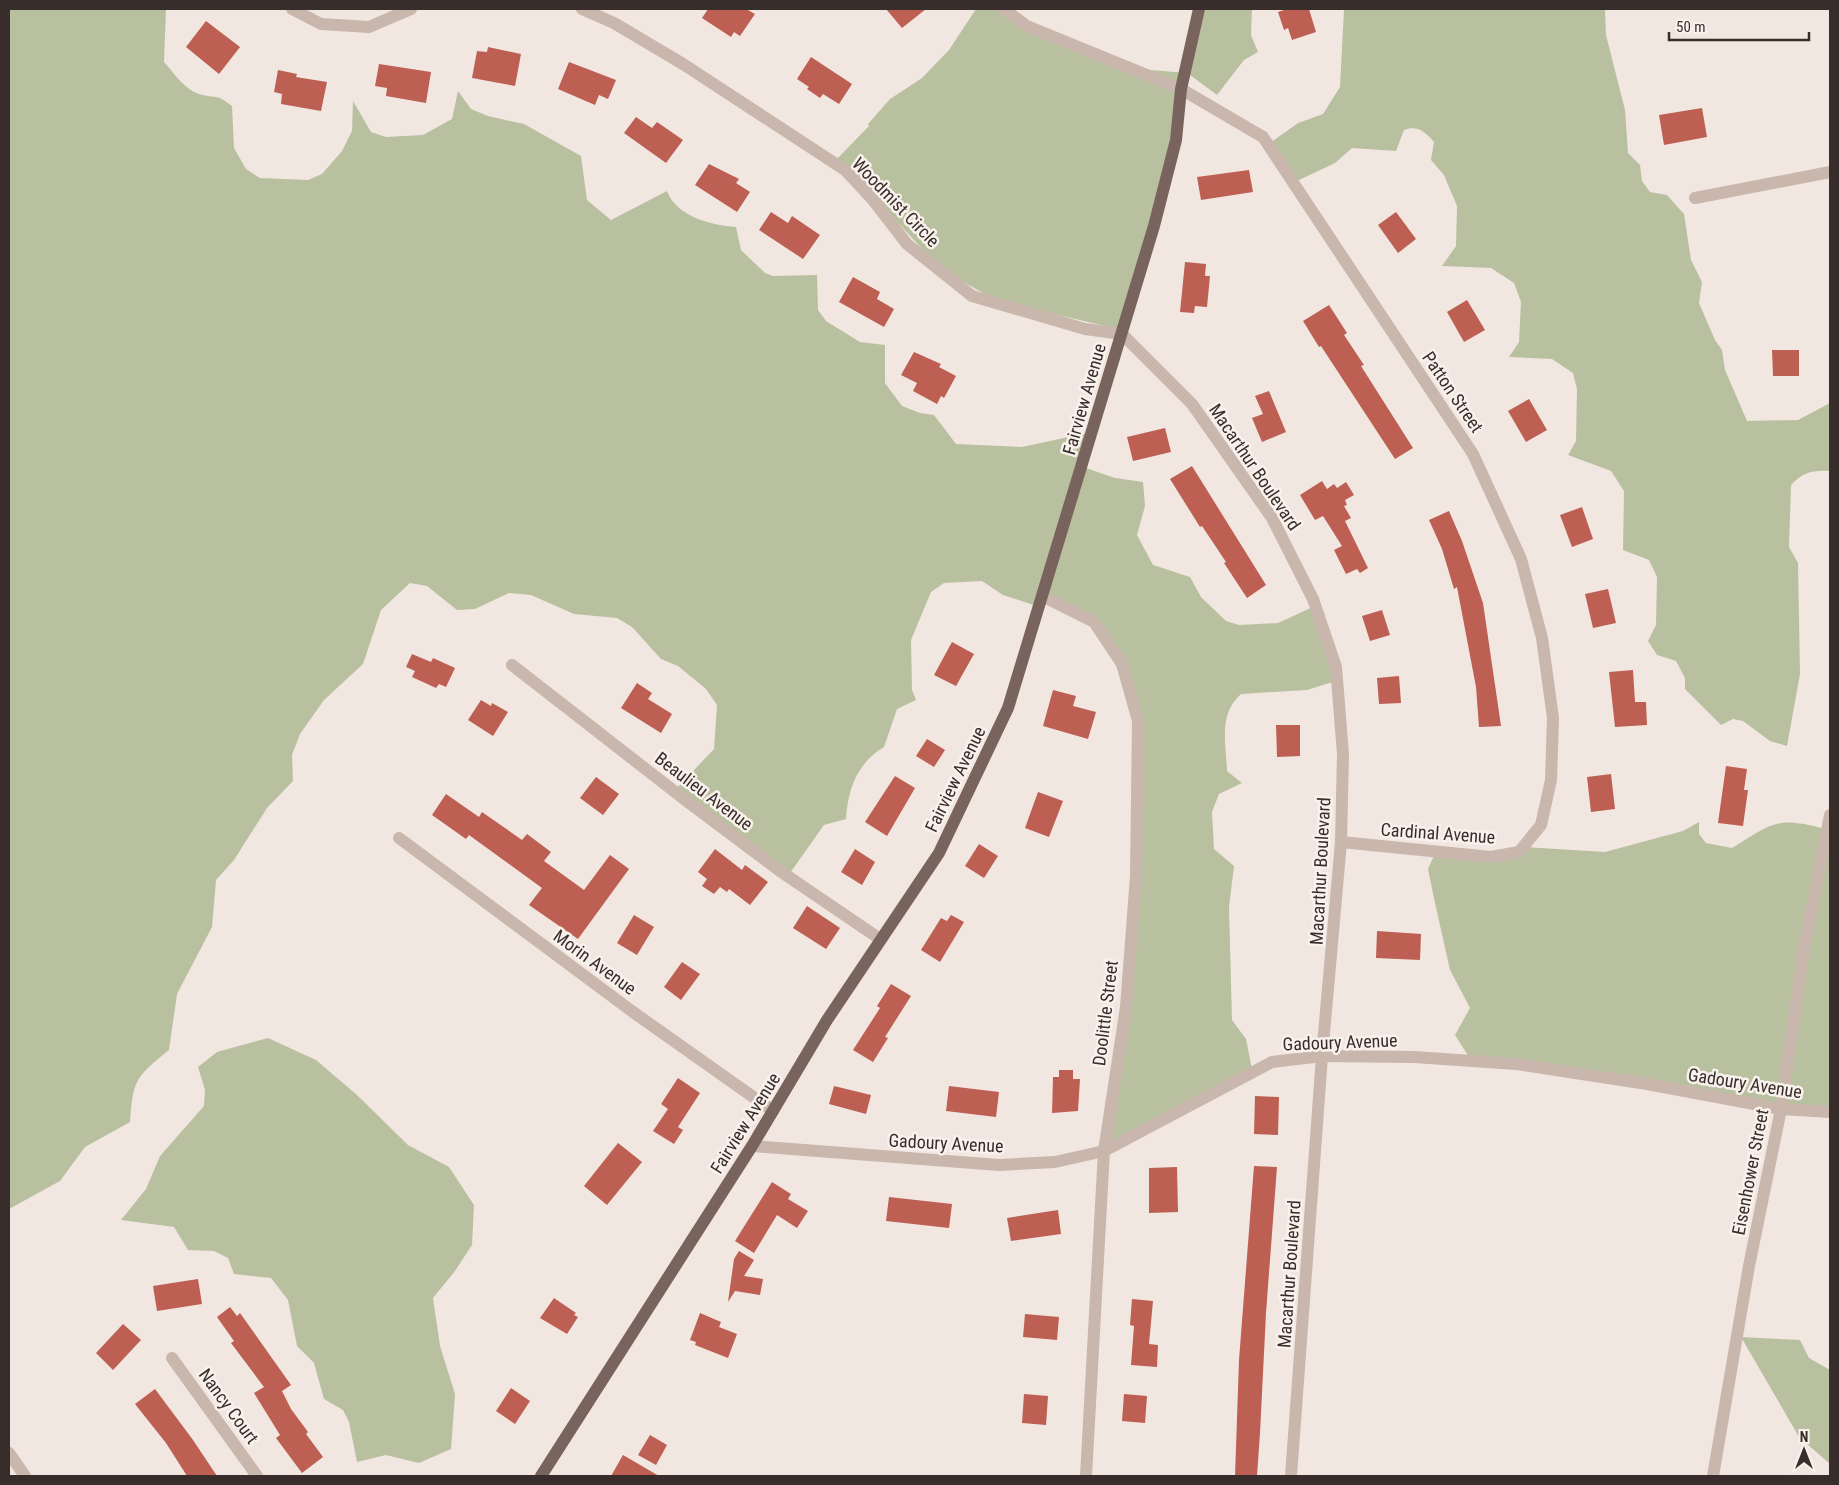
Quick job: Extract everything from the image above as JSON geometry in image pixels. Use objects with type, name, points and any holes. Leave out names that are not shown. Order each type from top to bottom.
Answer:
[{"type":"main road","name":"Fairview Avenue","points":[[541,1476],[752,1146],[827,1020],[880,938],[939,853],[973,786],[1008,708],[1154,226],[1176,140],[1182,88],[1199,9]]},
{"type":"street","points":[[292,9],[321,24],[369,27],[412,9]]},
{"type":"street","name":"Woodmist Circle","points":[[582,9],[614,23],[683,64],[845,170],[874,200],[907,244],[972,296],[1085,329],[1122,334]]},
{"type":"street","points":[[1004,9],[1027,26],[1182,88]]},
{"type":"street","name":"Patton Street","points":[[1182,88],[1263,136],[1473,454],[1521,559],[1542,638],[1553,718],[1549,788]]},
{"type":"street","points":[[1696,198],[1830,172]]},
{"type":"street","name":"Macarthur Boulevard","points":[[1122,334],[1192,404],[1272,518],[1313,599],[1336,667],[1343,754],[1341,842],[1322,1056],[1291,1476]]},
{"type":"street","name":"Doolittle Street","points":[[1042,596],[1094,622],[1122,664],[1138,721],[1136,876],[1126,1007],[1104,1151],[1086,1476]]},
{"type":"street","name":"Beaulieu Avenue","points":[[512,665],[742,843],[880,938]]},
{"type":"street","name":"Cardinal Avenue","points":[[1341,842],[1491,857],[1519,852],[1540,825],[1549,788]]},
{"type":"street","name":"Eisenhower Street","points":[[1713,1476],[1749,1266],[1781,1110],[1804,948],[1830,815]]},
{"type":"street","name":"Morin Avenue","points":[[399,838],[633,1012],[773,1111]]},
{"type":"street","name":"Gadoury Avenue","points":[[752,1146],[1000,1165],[1054,1162],[1104,1151],[1272,1062],[1322,1056],[1414,1057],[1516,1064],[1647,1084],[1781,1110],[1830,1112]]},
{"type":"street","name":"Nancy Court","points":[[172,1358],[257,1476]]},
{"type":"street","points":[[9,1453],[25,1476]]},
{"type":"green space","points":[[9,9],[166,9],[164,62],[194,92],[219,98],[232,106],[234,148],[246,169],[260,178],[308,180],[322,174],[342,151],[352,131],[353,101],[371,132],[386,137],[423,135],[452,119],[458,91],[471,109],[488,116],[524,124],[581,156],[587,200],[611,220],[667,191],[678,207],[696,218],[706,222],[736,227],[741,250],[765,273],[773,276],[817,275],[818,310],[826,321],[860,342],[885,345],[885,383],[902,406],[920,413],[934,415],[956,444],[1022,447],[1087,433],[1086,468],[1115,478],[1143,482],[1145,506],[1137,535],[1153,565],[1190,577],[1201,597],[1226,621],[1239,625],[1278,623],[1315,606],[1336,681],[1307,690],[1241,694],[1229,711],[1226,720],[1225,739],[1227,771],[1242,783],[1219,794],[1212,812],[1214,849],[1234,866],[1229,907],[1232,1020],[1246,1039],[1252,1069],[1108,1143],[1127,997],[1138,714],[1097,624],[1046,596],[1037,606],[1003,595],[982,581],[944,583],[931,592],[911,640],[912,690],[916,700],[897,709],[884,747],[875,753],[861,769],[849,797],[846,819],[824,825],[790,873],[677,788],[714,749],[717,705],[706,689],[678,666],[661,659],[632,627],[617,618],[574,614],[531,595],[509,593],[475,609],[457,610],[427,586],[410,583],[381,610],[363,664],[324,700],[300,734],[292,755],[293,781],[267,808],[234,860],[216,880],[212,927],[177,994],[169,1050],[149,1067],[138,1080],[133,1096],[130,1122],[85,1147],[60,1181],[9,1209]]},
{"type":"green space","points":[[976,9],[1002,9],[1015,18],[1150,70],[1188,73],[1201,9],[1252,9],[1251,35],[1258,52],[1244,60],[1217,95],[1190,75],[1122,330],[995,300],[955,277],[924,251],[870,192],[835,161],[869,126],[868,124],[890,99],[922,78],[949,50]]},
{"type":"green space","points":[[1344,9],[1605,9],[1606,35],[1625,110],[1628,153],[1640,165],[1642,181],[1650,192],[1667,195],[1684,214],[1691,260],[1702,282],[1699,303],[1715,340],[1722,350],[1725,370],[1747,421],[1798,420],[1830,403],[1830,471],[1809,473],[1800,477],[1791,485],[1789,547],[1798,563],[1800,674],[1787,746],[1770,741],[1743,721],[1733,719],[1721,725],[1685,689],[1685,678],[1676,661],[1657,655],[1648,641],[1656,625],[1657,577],[1649,560],[1623,550],[1624,491],[1611,471],[1568,455],[1576,441],[1577,389],[1573,373],[1552,359],[1509,357],[1519,342],[1521,302],[1514,283],[1491,268],[1442,266],[1456,246],[1457,206],[1444,175],[1431,160],[1434,142],[1421,130],[1413,128],[1404,130],[1396,151],[1352,148],[1335,163],[1297,181],[1270,143],[1298,123],[1323,114],[1340,87]]},
{"type":"green space","points":[[1830,818],[1830,1112],[1472,1062],[1455,1035],[1470,1008],[1450,970],[1435,903],[1428,869],[1436,851],[1490,856],[1522,847],[1605,852],[1683,831],[1699,822],[1699,834],[1706,843],[1732,848],[1776,824],[1796,823],[1825,829]]},
{"type":"green space","points":[[268,1038],[316,1060],[357,1095],[408,1145],[449,1167],[474,1205],[472,1245],[455,1271],[433,1298],[440,1346],[455,1394],[451,1449],[419,1463],[386,1455],[357,1462],[349,1422],[343,1410],[324,1399],[314,1363],[297,1346],[288,1300],[271,1278],[234,1274],[228,1258],[214,1251],[188,1250],[174,1227],[121,1220],[146,1189],[160,1156],[204,1106],[205,1090],[198,1067],[217,1052]]},
{"type":"green space","points":[[1741,1337],[1800,1340],[1809,1358],[1830,1370],[1830,1464],[1799,1437]]},
{"type":"building","points":[[708,9],[746,9],[755,14],[740,36],[734,32],[731,37],[702,18]]},
{"type":"building","points":[[886,9],[926,9],[902,28]]},
{"type":"building","points":[[1287,9],[1309,9],[1316,32],[1292,40],[1288,28],[1284,30],[1278,12]]},
{"type":"building","points":[[206,21],[240,47],[219,74],[186,47]]},
{"type":"building","points":[[488,47],[521,54],[515,86],[472,78],[477,51],[487,52]]},
{"type":"building","points":[[811,57],[852,84],[839,104],[823,94],[820,98],[797,79]]},
{"type":"building","points":[[569,62],[616,80],[608,99],[599,95],[595,105],[558,89]]},
{"type":"building","points":[[379,64],[431,72],[426,103],[386,96],[387,88],[375,86]]},
{"type":"building","points":[[278,70],[297,74],[296,77],[327,82],[321,111],[281,104],[282,94],[274,92]]},
{"type":"building","points":[[1702,108],[1707,137],[1664,145],[1659,115]]},
{"type":"building","points":[[636,117],[652,128],[657,122],[683,140],[666,163],[624,133]]},
{"type":"building","points":[[709,164],[739,179],[736,183],[750,192],[737,212],[695,185]]},
{"type":"building","points":[[1249,170],[1253,192],[1201,200],[1197,177]]},
{"type":"building","points":[[771,212],[788,223],[792,216],[820,235],[803,259],[759,230]]},
{"type":"building","points":[[1396,212],[1416,239],[1398,253],[1378,225]]},
{"type":"building","points":[[1185,262],[1206,264],[1205,276],[1210,276],[1207,307],[1195,306],[1194,313],[1180,312]]},
{"type":"building","points":[[853,277],[880,292],[877,299],[894,309],[884,327],[839,302]]},
{"type":"building","points":[[1467,300],[1485,330],[1464,342],[1447,312]]},
{"type":"building","points":[[1329,305],[1347,333],[1344,335],[1364,365],[1361,366],[1413,448],[1395,459],[1303,321]]},
{"type":"building","points":[[1772,350],[1799,350],[1799,376],[1773,376]]},
{"type":"building","points":[[914,352],[941,364],[939,367],[956,376],[944,398],[941,396],[937,404],[913,391],[917,383],[901,375]]},
{"type":"building","points":[[1269,391],[1286,432],[1262,442],[1252,418],[1263,414],[1255,396]]},
{"type":"building","points":[[1529,399],[1547,430],[1526,442],[1508,411]]},
{"type":"building","points":[[1165,428],[1171,452],[1133,461],[1127,437]]},
{"type":"building","points":[[1192,466],[1266,585],[1247,598],[1224,563],[1226,562],[1202,526],[1200,527],[1170,479]]},
{"type":"building","points":[[1322,481],[1327,489],[1334,484],[1337,488],[1346,482],[1354,495],[1345,500],[1347,505],[1344,506],[1351,518],[1345,521],[1368,568],[1360,573],[1357,569],[1346,574],[1334,550],[1342,546],[1323,516],[1315,520],[1300,495]]},
{"type":"building","points":[[1582,507],[1593,539],[1572,547],[1560,515]]},
{"type":"building","points":[[1449,511],[1462,541],[1483,603],[1501,726],[1479,727],[1476,687],[1457,587],[1454,589],[1442,549],[1429,520]]},
{"type":"building","points":[[1608,589],[1616,623],[1593,628],[1585,594]]},
{"type":"building","points":[[1382,610],[1390,635],[1370,641],[1362,616]]},
{"type":"building","points":[[952,642],[974,654],[956,686],[934,675]]},
{"type":"building","points":[[412,654],[431,662],[433,658],[455,668],[446,687],[439,684],[436,688],[412,677],[415,671],[406,667]]},
{"type":"building","points":[[1633,670],[1635,702],[1646,702],[1647,725],[1615,727],[1609,672]]},
{"type":"building","points":[[1399,676],[1401,703],[1379,704],[1377,678]]},
{"type":"building","points":[[637,683],[652,693],[648,699],[672,714],[661,733],[621,708]]},
{"type":"building","points":[[1053,690],[1076,696],[1073,706],[1096,712],[1088,739],[1043,726]]},
{"type":"building","points":[[481,700],[491,706],[492,703],[508,712],[493,736],[468,720]]},
{"type":"building","points":[[1276,725],[1300,725],[1300,756],[1277,757]]},
{"type":"building","points":[[927,739],[945,750],[934,767],[916,756]]},
{"type":"building","points":[[1726,766],[1747,769],[1744,790],[1748,790],[1743,826],[1718,823]]},
{"type":"building","points":[[1611,774],[1615,809],[1591,812],[1587,777]]},
{"type":"building","points":[[895,776],[915,788],[887,836],[865,822]]},
{"type":"building","points":[[596,777],[619,794],[603,815],[580,798]]},
{"type":"building","points":[[1038,792],[1063,801],[1049,837],[1025,828]]},
{"type":"building","points":[[446,794],[479,817],[482,812],[522,840],[527,834],[551,852],[544,861],[584,890],[610,855],[629,869],[578,939],[529,905],[542,888],[469,835],[466,839],[432,815]]},
{"type":"building","points":[[979,844],[998,856],[984,878],[965,866]]},
{"type":"building","points":[[715,849],[742,870],[745,865],[768,882],[750,905],[729,889],[727,892],[720,887],[714,894],[702,886],[707,879],[698,872]]},
{"type":"building","points":[[855,849],[875,862],[862,885],[841,872]]},
{"type":"building","points":[[807,906],[840,928],[826,949],[793,928]]},
{"type":"building","points":[[634,915],[654,927],[637,955],[617,943]]},
{"type":"building","points":[[951,915],[964,922],[940,962],[921,950],[941,918],[947,921]]},
{"type":"building","points":[[1377,931],[1421,934],[1420,960],[1376,958]]},
{"type":"building","points":[[682,962],[700,974],[681,1000],[664,987]]},
{"type":"building","points":[[891,984],[911,996],[885,1037],[888,1038],[873,1062],[853,1050],[880,1008],[877,1006]]},
{"type":"building","points":[[1059,1070],[1073,1070],[1073,1079],[1080,1079],[1078,1111],[1052,1113],[1053,1077],[1059,1077]]},
{"type":"building","points":[[678,1078],[700,1093],[678,1127],[683,1130],[674,1144],[653,1131],[668,1109],[661,1104]]},
{"type":"building","points":[[834,1086],[871,1095],[866,1114],[829,1104]]},
{"type":"building","points":[[949,1086],[999,1092],[996,1117],[946,1111]]},
{"type":"building","points":[[1255,1096],[1279,1097],[1278,1135],[1254,1134]]},
{"type":"building","points":[[618,1143],[642,1162],[607,1205],[584,1186]]},
{"type":"building","points":[[1254,1166],[1277,1167],[1266,1313],[1257,1476],[1235,1476],[1239,1360]]},
{"type":"building","points":[[1177,1167],[1178,1212],[1149,1213],[1149,1168]]},
{"type":"building","points":[[772,1182],[791,1194],[788,1199],[808,1211],[797,1228],[777,1215],[754,1253],[735,1241]]},
{"type":"building","points":[[889,1197],[952,1204],[949,1228],[886,1221]]},
{"type":"building","points":[[1058,1210],[1061,1234],[1011,1241],[1007,1218]]},
{"type":"building","points":[[739,1251],[754,1260],[744,1276],[763,1279],[760,1295],[735,1291],[728,1302],[734,1259]]},
{"type":"building","points":[[198,1279],[202,1304],[157,1311],[153,1286]]},
{"type":"building","points":[[554,1298],[576,1313],[574,1315],[578,1317],[567,1334],[540,1318]]},
{"type":"building","points":[[1132,1299],[1153,1301],[1149,1344],[1158,1345],[1157,1367],[1131,1365],[1134,1326],[1130,1325]]},
{"type":"building","points":[[230,1307],[237,1316],[240,1313],[291,1385],[282,1391],[291,1409],[308,1432],[306,1434],[323,1457],[302,1473],[276,1438],[280,1435],[254,1393],[264,1387],[231,1343],[234,1341],[217,1317]]},
{"type":"building","points":[[700,1313],[721,1322],[719,1327],[737,1334],[728,1358],[695,1345],[696,1342],[690,1340]]},
{"type":"building","points":[[1025,1314],[1059,1317],[1057,1340],[1023,1337]]},
{"type":"building","points":[[123,1324],[141,1340],[113,1370],[96,1353]]},
{"type":"building","points":[[511,1388],[530,1401],[515,1424],[496,1411]]},
{"type":"building","points":[[155,1389],[217,1476],[187,1476],[166,1443],[135,1404]]},
{"type":"building","points":[[1024,1394],[1048,1396],[1046,1425],[1022,1423]]},
{"type":"building","points":[[1124,1394],[1147,1396],[1145,1423],[1122,1421]]},
{"type":"building","points":[[650,1435],[667,1445],[656,1465],[638,1455]]},
{"type":"building","points":[[623,1455],[659,1476],[611,1476]]}]
